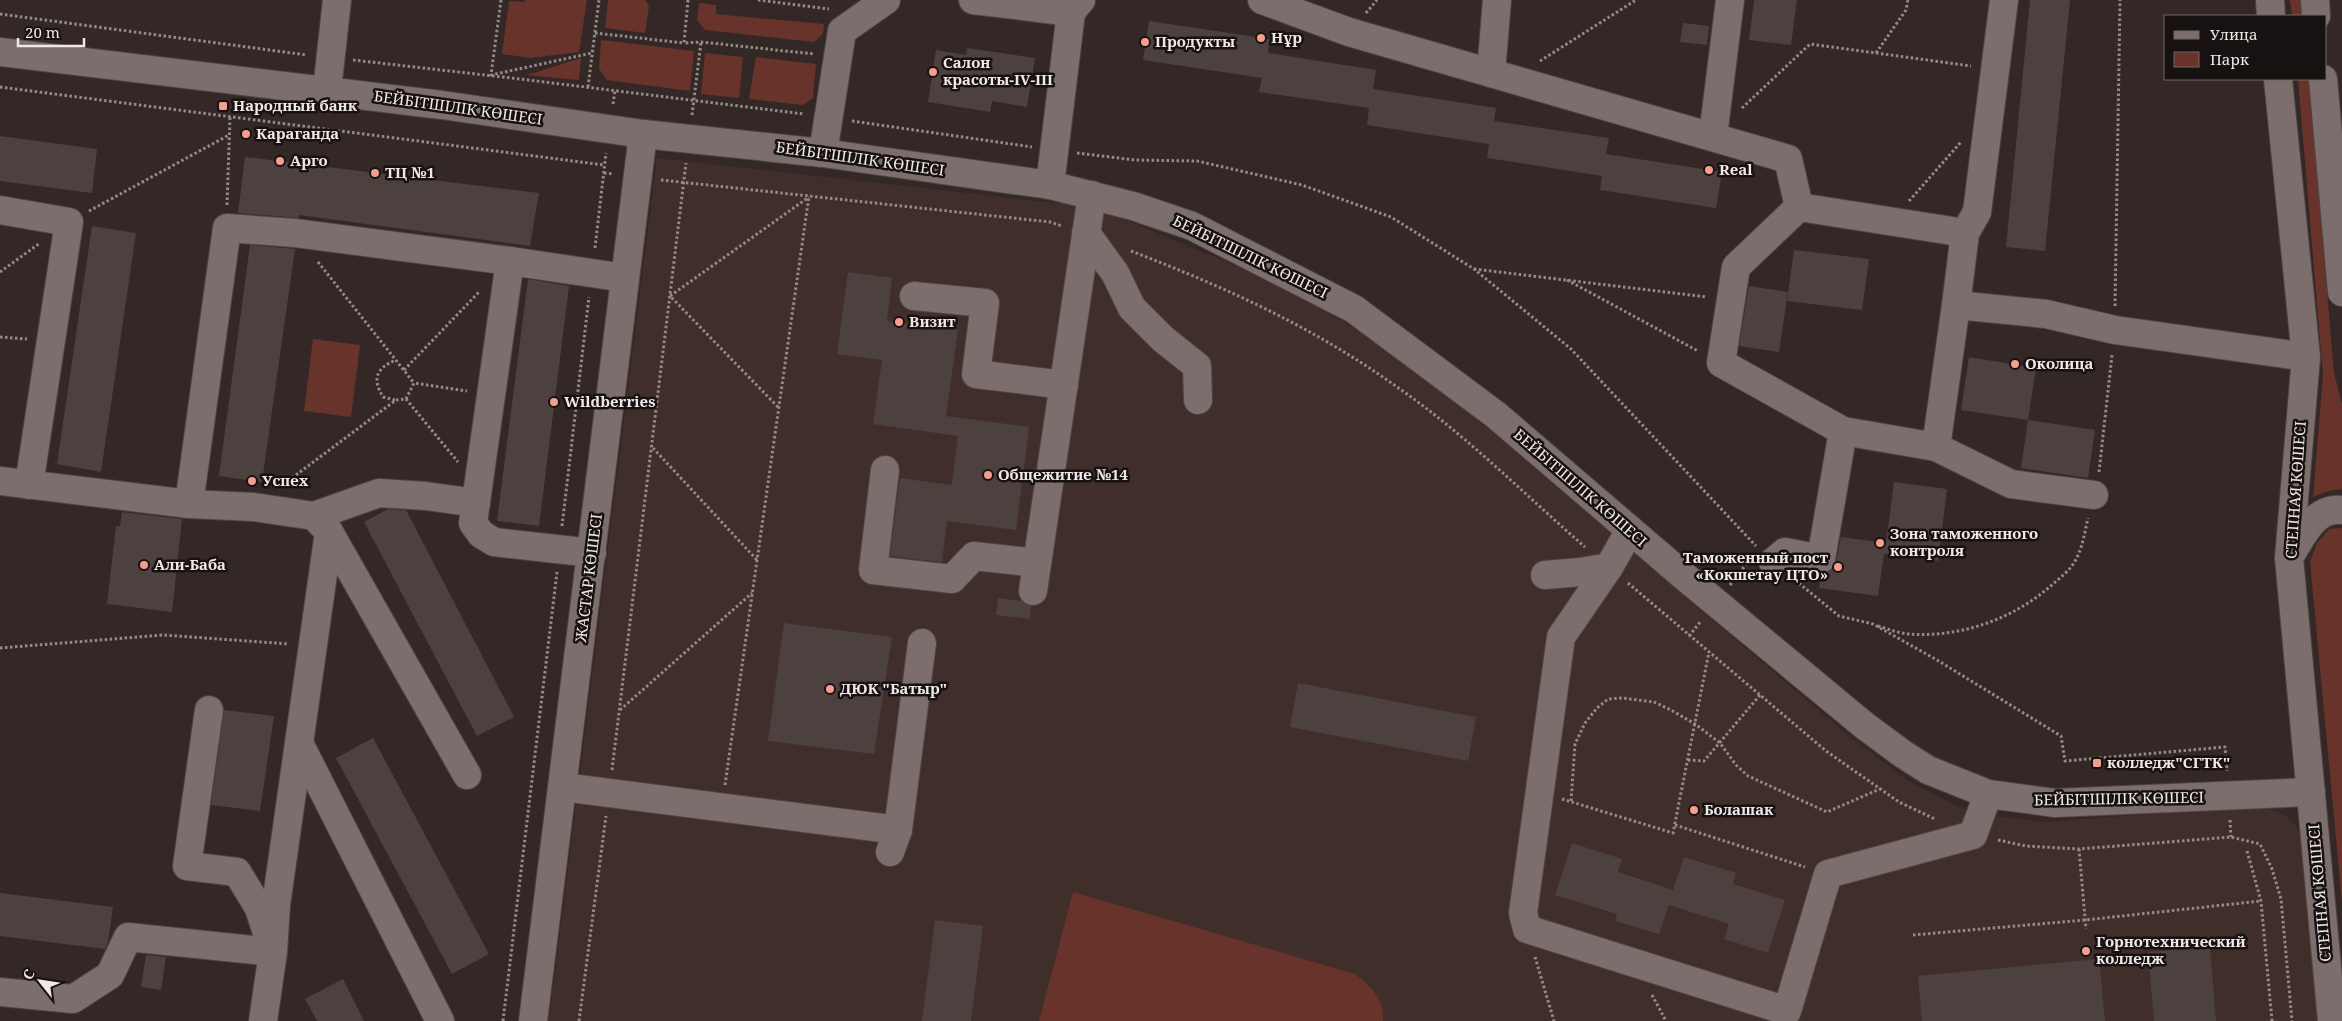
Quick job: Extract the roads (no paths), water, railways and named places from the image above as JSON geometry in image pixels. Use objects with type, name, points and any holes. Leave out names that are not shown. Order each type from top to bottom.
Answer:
[{"type":"street","points":[[327,90],[337,0]]},
{"type":"street","points":[[823,152],[842,31],[886,0]]},
{"type":"street","points":[[973,0],[1076,6],[1050,185]]},
{"type":"street","points":[[1264,0],[1349,32],[1788,159],[1799,207]]},
{"type":"street","points":[[1497,0],[1501,76]]},
{"type":"street","points":[[1712,136],[1730,0]]},
{"type":"street","points":[[1936,447],[1965,233],[1977,212],[2004,0]]},
{"type":"street","points":[[2270,0],[2272,15]]},
{"type":"street","points":[[2315,0],[2316,15]]},
{"type":"street","name":"БЕЙБІТШІЛІК КӨШЕСІ","points":[[0,52],[327,90],[643,134],[823,152],[1050,185],[1133,206],[1192,226],[1354,308],[1496,415],[1630,530],[1865,726],[1895,749],[1928,770],[1988,794],[2055,803],[2311,792]]},
{"type":"street","name":"СТЕПНАЯ КӨШЕСІ","points":[[2278,80],[2306,357],[2289,558],[2333,1021]]},
{"type":"street","points":[[2323,80],[2342,292]]},
{"type":"street","name":"ЖАСТАР КӨШЕСІ","points":[[533,1021],[643,134]]},
{"type":"street","points":[[1033,591],[1092,195]]},
{"type":"street","points":[[1799,207],[1965,233]]},
{"type":"street","points":[[1799,207],[1736,267],[1729,300],[1721,363],[1843,431],[1936,447],[2011,484],[2094,495]]},
{"type":"street","points":[[0,210],[69,222],[29,484]]},
{"type":"street","points":[[189,504],[227,228],[296,233],[624,278]]},
{"type":"street","points":[[1086,233],[1114,273],[1132,308],[1163,339],[1197,366],[1198,400]]},
{"type":"street","points":[[510,261],[473,523],[481,534],[494,542],[592,553]]},
{"type":"street","points":[[914,296],[985,303],[976,374],[1064,385]]},
{"type":"street","points":[[1956,306],[2046,314],[2114,330],[2306,357]]},
{"type":"street","points":[[1774,562],[1785,552],[1821,559],[1843,431]]},
{"type":"street","points":[[884,470],[873,570],[952,580],[974,556],[1038,563]]},
{"type":"street","points":[[0,481],[189,504],[254,506],[322,524],[379,493],[426,496],[476,495]]},
{"type":"street","points":[[2289,558],[2319,514],[2342,510]]},
{"type":"street","points":[[263,1021],[276,905],[313,646],[322,524]]},
{"type":"street","points":[[322,524],[467,775]]},
{"type":"street","points":[[1630,530],[1608,567],[1561,636],[1524,913],[1527,929],[1787,1016],[1828,874],[1973,834],[1988,794]]},
{"type":"street","points":[[1545,574],[1581,572],[1608,567]]},
{"type":"street","points":[[563,787],[722,808],[894,841],[922,643]]},
{"type":"street","points":[[209,710],[187,866],[237,872],[259,908],[272,952]]},
{"type":"street","points":[[299,743],[440,1021]]},
{"type":"street","points":[[0,992],[73,999],[110,975],[128,937],[272,952]]},
{"type":"street","points":[[266,991],[282,1021]]},
{"type":"place","name":"Нұр","points":[[1261,38]]},
{"type":"place","name":"Продукты","points":[[1145,42]]},
{"type":"place","name":"Салон красоты-IV-III","points":[[933,72]]},
{"type":"place","name":"Народный банк","points":[[223,106]]},
{"type":"place","name":"Караганда","points":[[246,134]]},
{"type":"place","name":"Арго","points":[[280,161]]},
{"type":"place","name":"Real","points":[[1709,170]]},
{"type":"place","name":"ТЦ №1","points":[[375,173]]},
{"type":"place","name":"Визит","points":[[899,322]]},
{"type":"place","name":"Околица","points":[[2015,364]]},
{"type":"place","name":"Wildberries","points":[[554,402]]},
{"type":"place","name":"Общежитие №14","points":[[988,475]]},
{"type":"place","name":"Успех","points":[[252,481]]},
{"type":"place","name":"Зона таможенного контроля","points":[[1880,543]]},
{"type":"place","name":"Али-Баба","points":[[144,565]]},
{"type":"place","name":"Таможенный пост «Кокшетау ЦТО»","points":[[1838,567]]},
{"type":"place","name":"ДЮК \"Батыр\"","points":[[830,689]]},
{"type":"place","name":"колледж\"СГТК\"","points":[[2097,763]]},
{"type":"place","name":"Болашак","points":[[1694,810]]},
{"type":"place","name":"Горнотехнический колледж","points":[[2086,951]]}]
